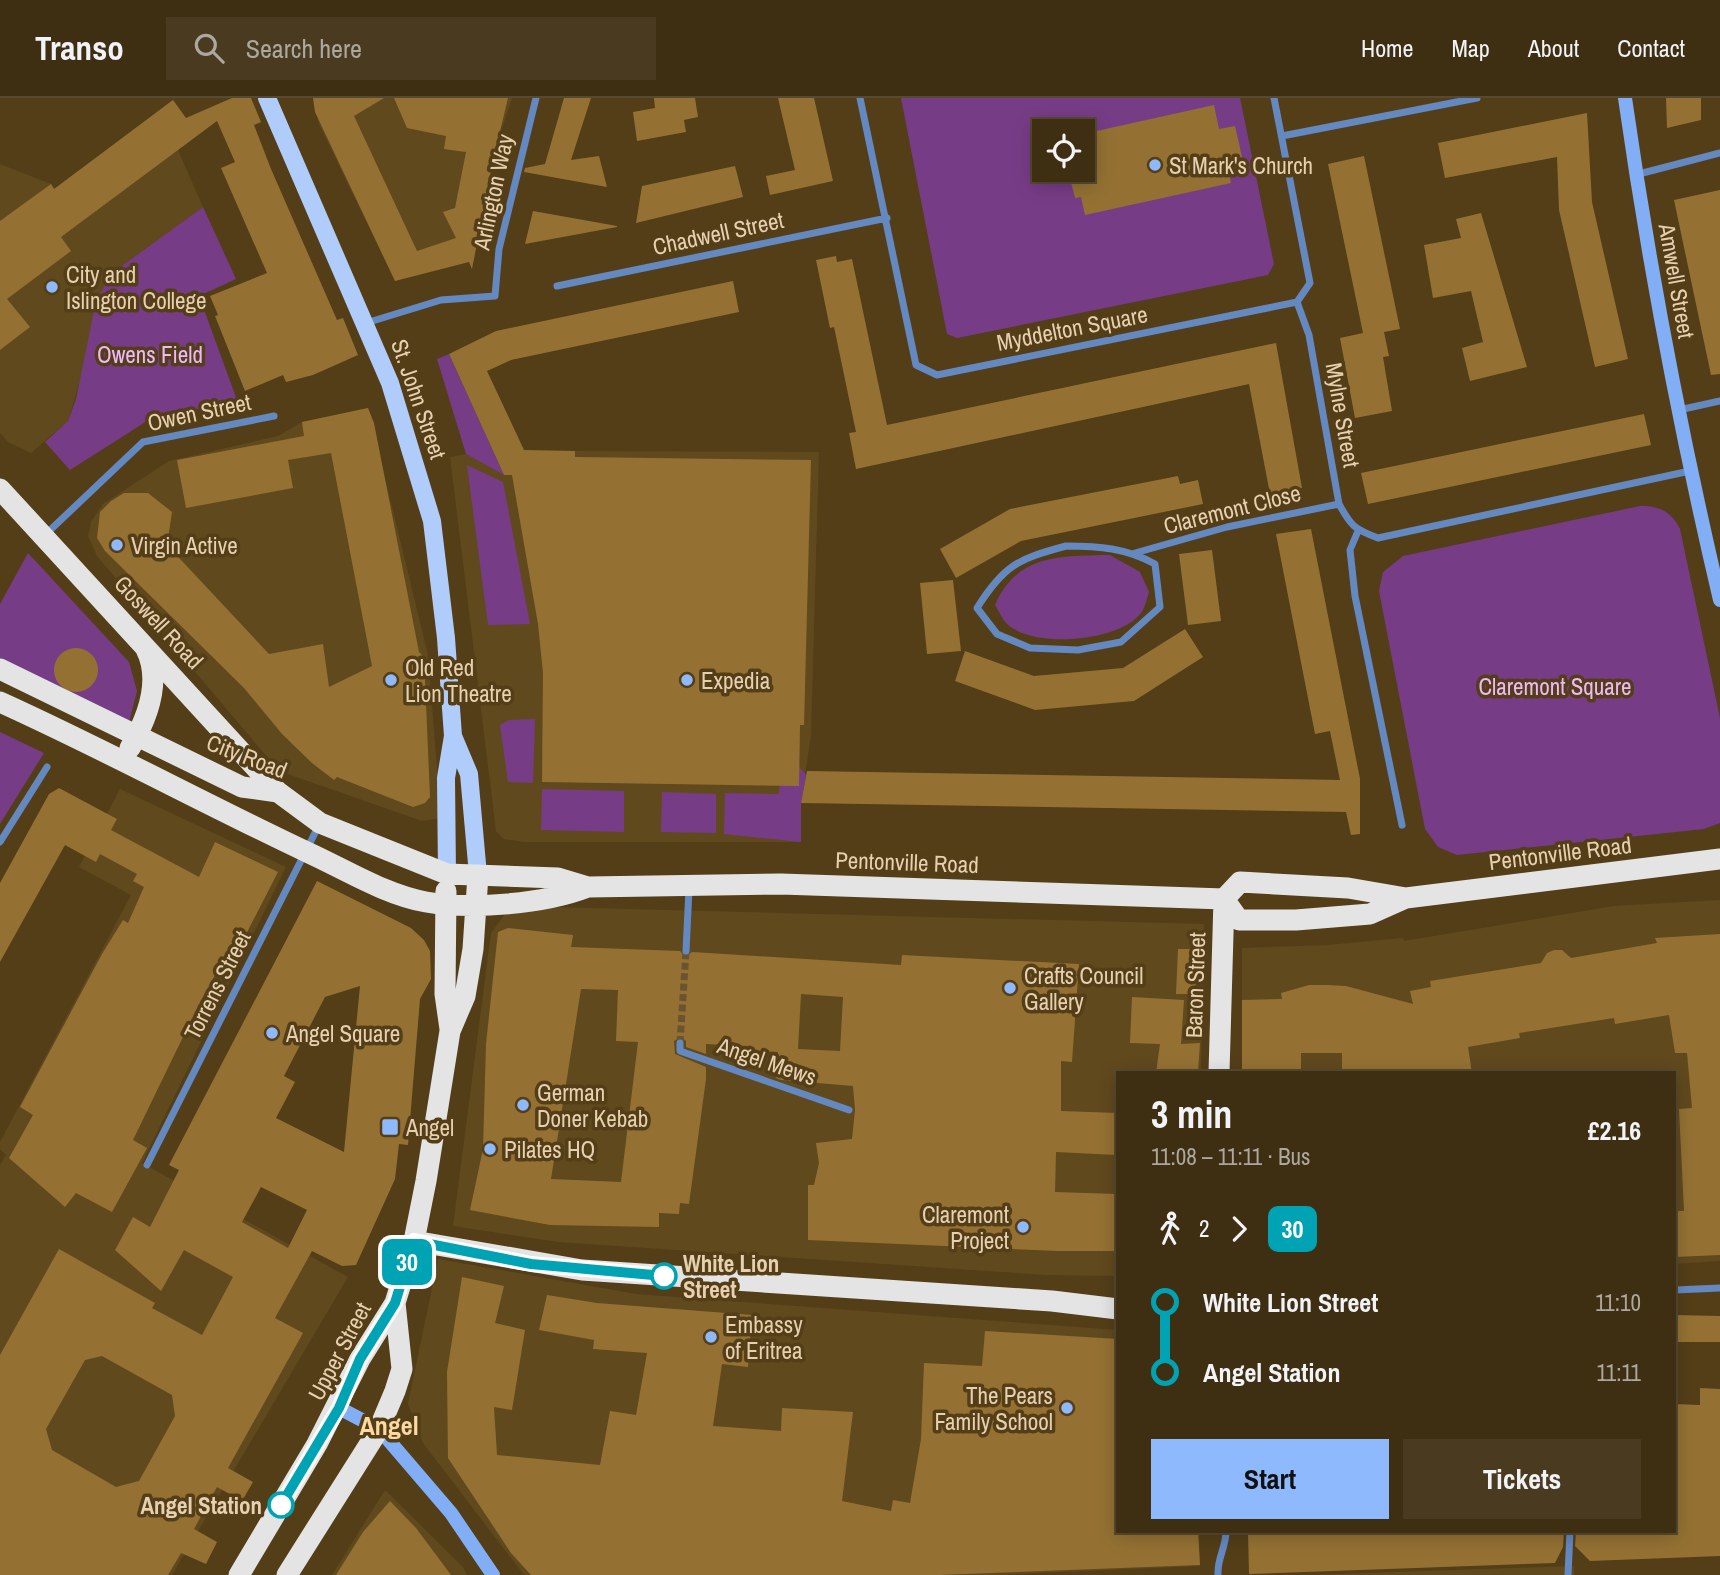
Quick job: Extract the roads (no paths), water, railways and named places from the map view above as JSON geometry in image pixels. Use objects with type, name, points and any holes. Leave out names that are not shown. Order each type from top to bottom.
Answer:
[{"type":"highway","name":"Goswell Road","points":[[0,489],[278,792]]},
{"type":"highway","points":[[123,762],[150,701],[153,682],[150,656],[144,644]]},
{"type":"highway","name":"City Road","points":[[0,669],[242,787],[278,792],[320,823],[447,874],[478,875]]},
{"type":"highway","points":[[0,702],[306,851],[412,899],[446,904],[476,904]]},
{"type":"highway","name":"Pentonville Road","points":[[478,875],[558,878],[588,887],[863,886],[1224,899],[1240,882],[1348,888],[1406,898],[1720,859]]},
{"type":"highway","points":[[447,874],[445,993],[450,1031]]},
{"type":"highway","points":[[395,1303],[414,1241],[450,1031],[466,996],[478,875]]},
{"type":"highway","name":"Pentonville Road","points":[[476,904],[558,898],[588,887]]},
{"type":"highway","name":"Pentonville Road","points":[[1224,899],[1239,920],[1274,920],[1370,914],[1406,898]]},
{"type":"highway","name":"Baron Street","points":[[1219,1071],[1224,899]]},
{"type":"highway","points":[[414,1241],[582,1270],[1052,1301],[1116,1309]]},
{"type":"highway","name":"Upper Street","points":[[239,1575],[339,1408],[360,1359],[395,1303]]},
{"type":"highway","name":"Upper Street","points":[[287,1575],[379,1429],[401,1369],[395,1303]]},
{"type":"main road","name":"St. John Street","points":[[267,98],[366,323],[399,408],[432,521],[446,638],[453,736],[446,778],[447,874]]},
{"type":"main road","name":"St. John Street","points":[[453,736],[469,774],[478,875]]},
{"type":"street","name":"Arlington Way","points":[[366,323],[431,303],[495,296],[499,249],[536,98]]},
{"type":"street","name":"Myddelton Square","points":[[860,98],[916,365],[937,375],[1297,302]]},
{"type":"street","points":[[1275,98],[1310,284],[1297,302]]},
{"type":"street","points":[[1282,136],[1476,98]]},
{"type":"street","name":"Amwell Street","points":[[1625,98],[1634,175],[1690,471]]},
{"type":"street","points":[[1634,175],[1720,153]]},
{"type":"street","name":"Chadwell Street","points":[[557,286],[887,218]]},
{"type":"street","name":"Mylne Street","points":[[1297,302],[1309,335],[1339,504],[1351,525],[1358,531]]},
{"type":"street","points":[[1678,410],[1720,401]]},
{"type":"street","name":"Owen Street","points":[[43,537],[143,442],[274,416]]},
{"type":"street","points":[[1402,825],[1355,596],[1350,550],[1358,531],[1378,538],[1690,471],[1720,600]]},
{"type":"street","name":"Claremont Close","points":[[1135,553],[1155,564],[1160,607],[1121,642],[1078,650],[1030,648],[997,634],[977,608],[996,578],[1030,556],[1066,546],[1102,546],[1135,553],[1227,527],[1339,504]]},
{"type":"street","points":[[0,842],[47,767]]},
{"type":"street","name":"Torrens Street","points":[[147,1165],[320,823]]},
{"type":"street","points":[[686,951],[689,885]]},
{"type":"street","name":"Angel Mews","points":[[680,1043],[680,1051],[849,1110]]},
{"type":"street","points":[[1676,1290],[1720,1288]]},
{"type":"street","points":[[339,1408],[379,1429],[451,1513],[493,1575]]},
{"type":"street","points":[[1217,1575],[1217,1558],[1226,1544],[1226,1533]]},
{"type":"street","points":[[1568,1575],[1570,1533]]},
{"type":"tunnel","points":[[680,1043],[686,951]]},
{"type":"place","name":"St Mark's Church","points":[[1155,165]]},
{"type":"place","name":"City and Islington College","points":[[52,287]]},
{"type":"place","name":"Virgin Active","points":[[117,545]]},
{"type":"place","name":"Old Red Lion Theatre","points":[[391,680]]},
{"type":"place","name":"Expedia","points":[[687,680]]},
{"type":"place","name":"Crafts Council Gallery","points":[[1010,988]]},
{"type":"place","name":"Angel Square","points":[[272,1033]]},
{"type":"place","name":"German Doner Kebab","points":[[523,1105]]},
{"type":"place","name":"Angel","points":[[390,1127]]},
{"type":"place","name":"Pilates HQ","points":[[490,1149]]},
{"type":"place","name":"Claremont Project","points":[[1023,1227]]},
{"type":"place","name":"White Lion Street","points":[[664,1276]]},
{"type":"place","name":"Embassy of Eritrea","points":[[711,1337]]},
{"type":"place","name":"The Pears Family School","points":[[1067,1408]]},
{"type":"place","name":"Angel Station","points":[[281,1505]]},
{"type":"district","name":"Angel","points":[[389,1425]]},
{"type":"park label","name":"Owens Field","points":[[150,354]]},
{"type":"park label","name":"Claremont Square","points":[[1555,686]]}]
